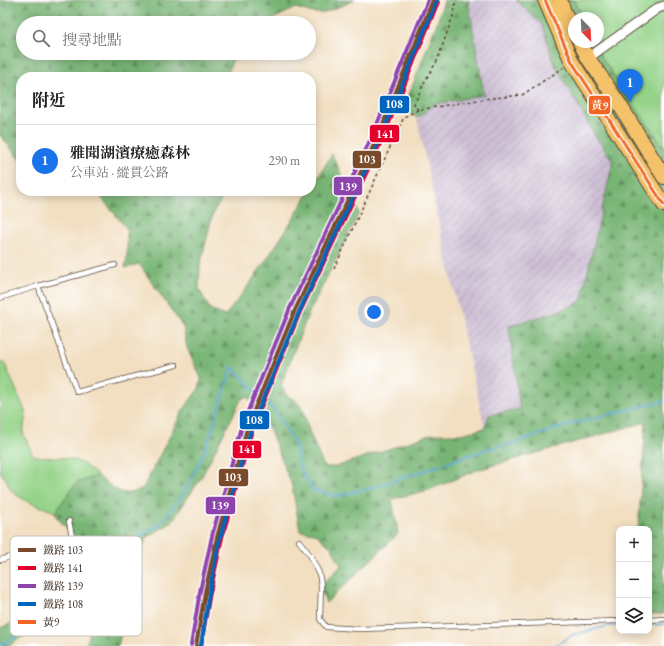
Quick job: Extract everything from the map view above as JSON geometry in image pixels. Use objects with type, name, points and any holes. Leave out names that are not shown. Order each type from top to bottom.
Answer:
[{"type":"main road","points":[[545,0],[572,62],[664,205]]},
{"type":"main road","points":[[560,0],[568,20]]},
{"type":"main road","points":[[583,48],[664,177]]},
{"type":"main road","points":[[624,145],[636,132]]},
{"type":"street","points":[[588,58],[658,8],[664,6]]},
{"type":"lane","points":[[0,298],[115,265]]},
{"type":"lane","points":[[38,286],[77,392],[176,365]]},
{"type":"lane","points":[[68,521],[72,536]]},
{"type":"lane","points":[[299,541],[310,555],[319,573],[321,585],[320,619],[326,627],[360,628],[616,621]]},
{"type":"lane","points":[[0,560],[10,557]]},
{"type":"lane","points":[[652,620],[664,619]]},
{"type":"path","points":[[418,110],[414,104],[437,60],[454,13],[456,0]]},
{"type":"path","points":[[334,269],[404,117],[418,110],[484,99],[522,95],[572,62]]},
{"type":"shaded area","points":[[468,0],[516,0],[542,25],[554,63],[596,137],[613,160],[581,301],[562,310],[509,326],[521,409],[489,415],[485,428],[446,256],[417,118],[435,104],[484,95]]},
{"type":"green space","points":[[0,0],[355,0],[324,13],[313,13],[296,8],[279,16],[16,16],[16,60],[233,60],[229,72],[16,72],[16,155],[0,136]]},
{"type":"green space","points":[[444,0],[468,0],[484,95],[435,104],[417,118],[404,108],[438,20]]},
{"type":"green space","points":[[516,0],[575,0],[580,12],[568,12],[568,48],[596,48],[664,148],[664,614],[652,614],[652,526],[638,526],[646,422],[477,470],[429,490],[392,499],[398,534],[326,603],[320,586],[341,566],[332,548],[315,533],[300,531],[292,486],[269,428],[248,397],[242,398],[201,478],[171,523],[147,537],[142,550],[142,536],[74,536],[57,518],[55,512],[76,483],[98,476],[114,488],[124,493],[129,493],[143,488],[182,412],[199,388],[201,378],[187,348],[183,327],[139,264],[125,268],[127,256],[127,229],[100,196],[224,196],[215,209],[210,225],[200,266],[199,289],[210,309],[225,316],[268,257],[306,196],[316,196],[316,180],[332,154],[359,213],[307,317],[281,385],[286,395],[295,400],[303,409],[309,431],[324,467],[335,467],[432,434],[461,434],[485,428],[489,415],[520,409],[509,326],[562,310],[581,301],[613,161],[596,137],[554,63],[542,25]]},
{"type":"green space","points":[[575,0],[664,0],[664,148],[596,48],[604,48],[604,12],[580,12]]},
{"type":"green space","points":[[4,362],[26,413],[23,433],[33,455],[75,460],[82,463],[98,476],[76,483],[55,512],[26,501],[16,495],[10,489],[7,480],[0,473],[0,364]]},
{"type":"green space","points":[[10,624],[10,636],[24,636],[16,640],[9,646],[0,646],[0,628]]},
{"type":"green space","points":[[88,636],[120,636],[118,646],[82,646],[86,645]]},
{"type":"waterway","points":[[140,536],[159,525],[185,492],[206,448],[232,367],[275,411],[295,444],[300,469],[313,490],[335,496],[375,487],[488,449],[510,444],[574,423],[664,401]]},
{"type":"waterway","points":[[652,625],[664,624]]},
{"type":"waterway","points":[[555,646],[572,635],[608,626],[616,626]]},
{"type":"waterway","points":[[0,645],[17,636]]},
{"type":"rail line","name":"139","points":[[191,645],[200,591],[212,536],[243,423],[290,308],[373,134],[428,0]]},
{"type":"rail line","name":"103","points":[[196,646],[205,592],[217,537],[248,425],[295,310],[378,136],[433,0]]},
{"type":"rail line","name":"108","points":[[201,646],[209,593],[220,538],[252,426],[299,312],[381,137],[437,0]]},
{"type":"rail line","name":"141","points":[[201,646],[210,593],[222,538],[253,427],[300,312],[383,138],[438,2]]},
{"type":"transit line","name":"黃9","points":[[545,0],[572,62],[664,205]]},
{"type":"place","name":"雅聞湖濱療癒森林","points":[[630,102]]}]
